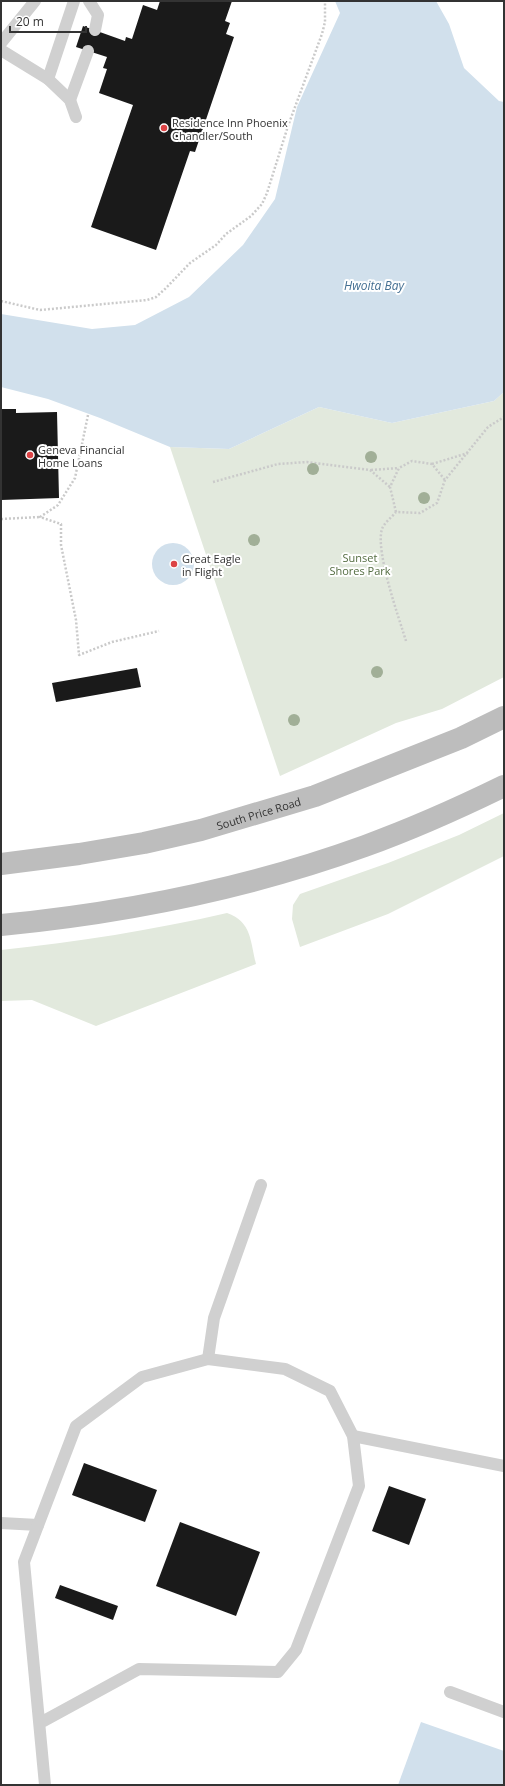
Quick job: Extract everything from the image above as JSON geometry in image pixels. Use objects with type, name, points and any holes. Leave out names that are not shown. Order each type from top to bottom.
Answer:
[{"type":"main road","name":"South Price Road","points":[[1,864],[80,854],[144,843],[201,830],[315,796],[454,741],[504,717]]},
{"type":"main road","points":[[1,925],[42,921],[156,902],[277,874],[365,846],[452,811],[504,786]]},
{"type":"lane","points":[[1,43],[35,1]]},
{"type":"lane","points":[[48,79],[74,1]]},
{"type":"lane","points":[[89,1],[98,15],[95,30]]},
{"type":"lane","points":[[1,50],[48,79],[70,100],[76,117]]},
{"type":"lane","points":[[70,100],[88,51]]},
{"type":"lane","points":[[208,1359],[214,1318],[262,1185]]},
{"type":"lane","points":[[40,1723],[139,1669],[278,1672],[296,1650],[359,1486],[353,1436],[330,1391],[285,1369],[208,1359],[142,1377],[76,1426],[24,1562],[45,1785]]},
{"type":"lane","points":[[353,1436],[504,1466]]},
{"type":"lane","points":[[1,1523],[38,1525]]},
{"type":"lane","points":[[450,1692],[504,1712]]},
{"type":"path","points":[[1,302],[40,310],[147,300],[156,297],[190,263],[216,245],[226,234],[251,216],[262,204],[268,193],[288,126],[322,34],[325,22],[325,1]]},
{"type":"path","points":[[40,517],[58,505],[75,478],[88,415]]},
{"type":"path","points":[[396,512],[420,513],[437,503],[445,480],[488,427],[504,417]]},
{"type":"path","points":[[213,482],[278,464],[307,462],[370,470],[399,468],[412,461],[432,464],[468,453]]},
{"type":"path","points":[[432,464],[445,480]]},
{"type":"path","points":[[390,487],[399,468]]},
{"type":"path","points":[[370,470],[390,487],[396,512]]},
{"type":"path","points":[[396,512],[382,528],[381,547],[393,600],[406,641]]},
{"type":"path","points":[[1,519],[40,517],[61,524],[61,545],[76,620],[79,655],[112,642],[159,632]]},
{"type":"green space","name":"Sunset Shores Park","points":[[504,392],[504,677],[442,709],[396,723],[280,776],[170,447],[229,449],[319,407],[392,423],[494,401]]},
{"type":"green space","points":[[504,813],[504,856],[388,914],[300,947],[292,919],[293,905],[300,894],[388,863],[459,835]]},
{"type":"green space","points":[[227,913],[235,917],[246,927],[251,940],[256,964],[96,1026],[32,1000],[1,1001],[1,950],[115,935]]},
{"type":"water","name":"Hwoita Bay","points":[[335,1],[436,1],[449,24],[464,68],[499,101],[504,102],[504,392],[494,401],[392,423],[319,407],[229,449],[170,447],[100,418],[48,399],[1,387],[1,314],[92,329],[135,325],[189,297],[243,245],[275,199],[297,107],[340,13]]},
{"type":"water","points":[[169,543],[177,543],[185,546],[191,552],[194,564],[191,576],[185,582],[177,585],[169,585],[161,582],[155,576],[152,568],[152,560],[155,552],[161,546]]},
{"type":"water","points":[[421,1722],[504,1751],[504,1785],[398,1785]]},
{"type":"building","name":"Residence Inn Phoenix Chandler/South","points":[[160,1],[232,1],[225,21],[230,23],[226,34],[234,37],[195,152],[190,151],[156,250],[91,227],[133,105],[99,93],[107,69],[103,68],[107,57],[76,47],[83,26],[125,41],[126,37],[132,39],[143,5],[157,10]]},
{"type":"building","name":"Geneva Financial Home Loans","points":[[1,409],[16,409],[16,413],[57,412],[59,498],[1,500]]},
{"type":"building","points":[[137,668],[141,687],[56,702],[52,683]]},
{"type":"building","points":[[84,1463],[157,1490],[145,1522],[72,1495]]},
{"type":"building","points":[[389,1486],[426,1499],[409,1545],[372,1531]]},
{"type":"building","points":[[180,1522],[260,1552],[236,1616],[156,1586]]},
{"type":"building","points":[[60,1585],[118,1606],[113,1620],[55,1598]]},
{"type":"place","name":"Residence Inn Phoenix Chandler/South","points":[[164,128]]},
{"type":"place","name":"Geneva Financial Home Loans","points":[[30,455]]},
{"type":"place","name":"Great Eagle in Flight","points":[[174,564]]}]
